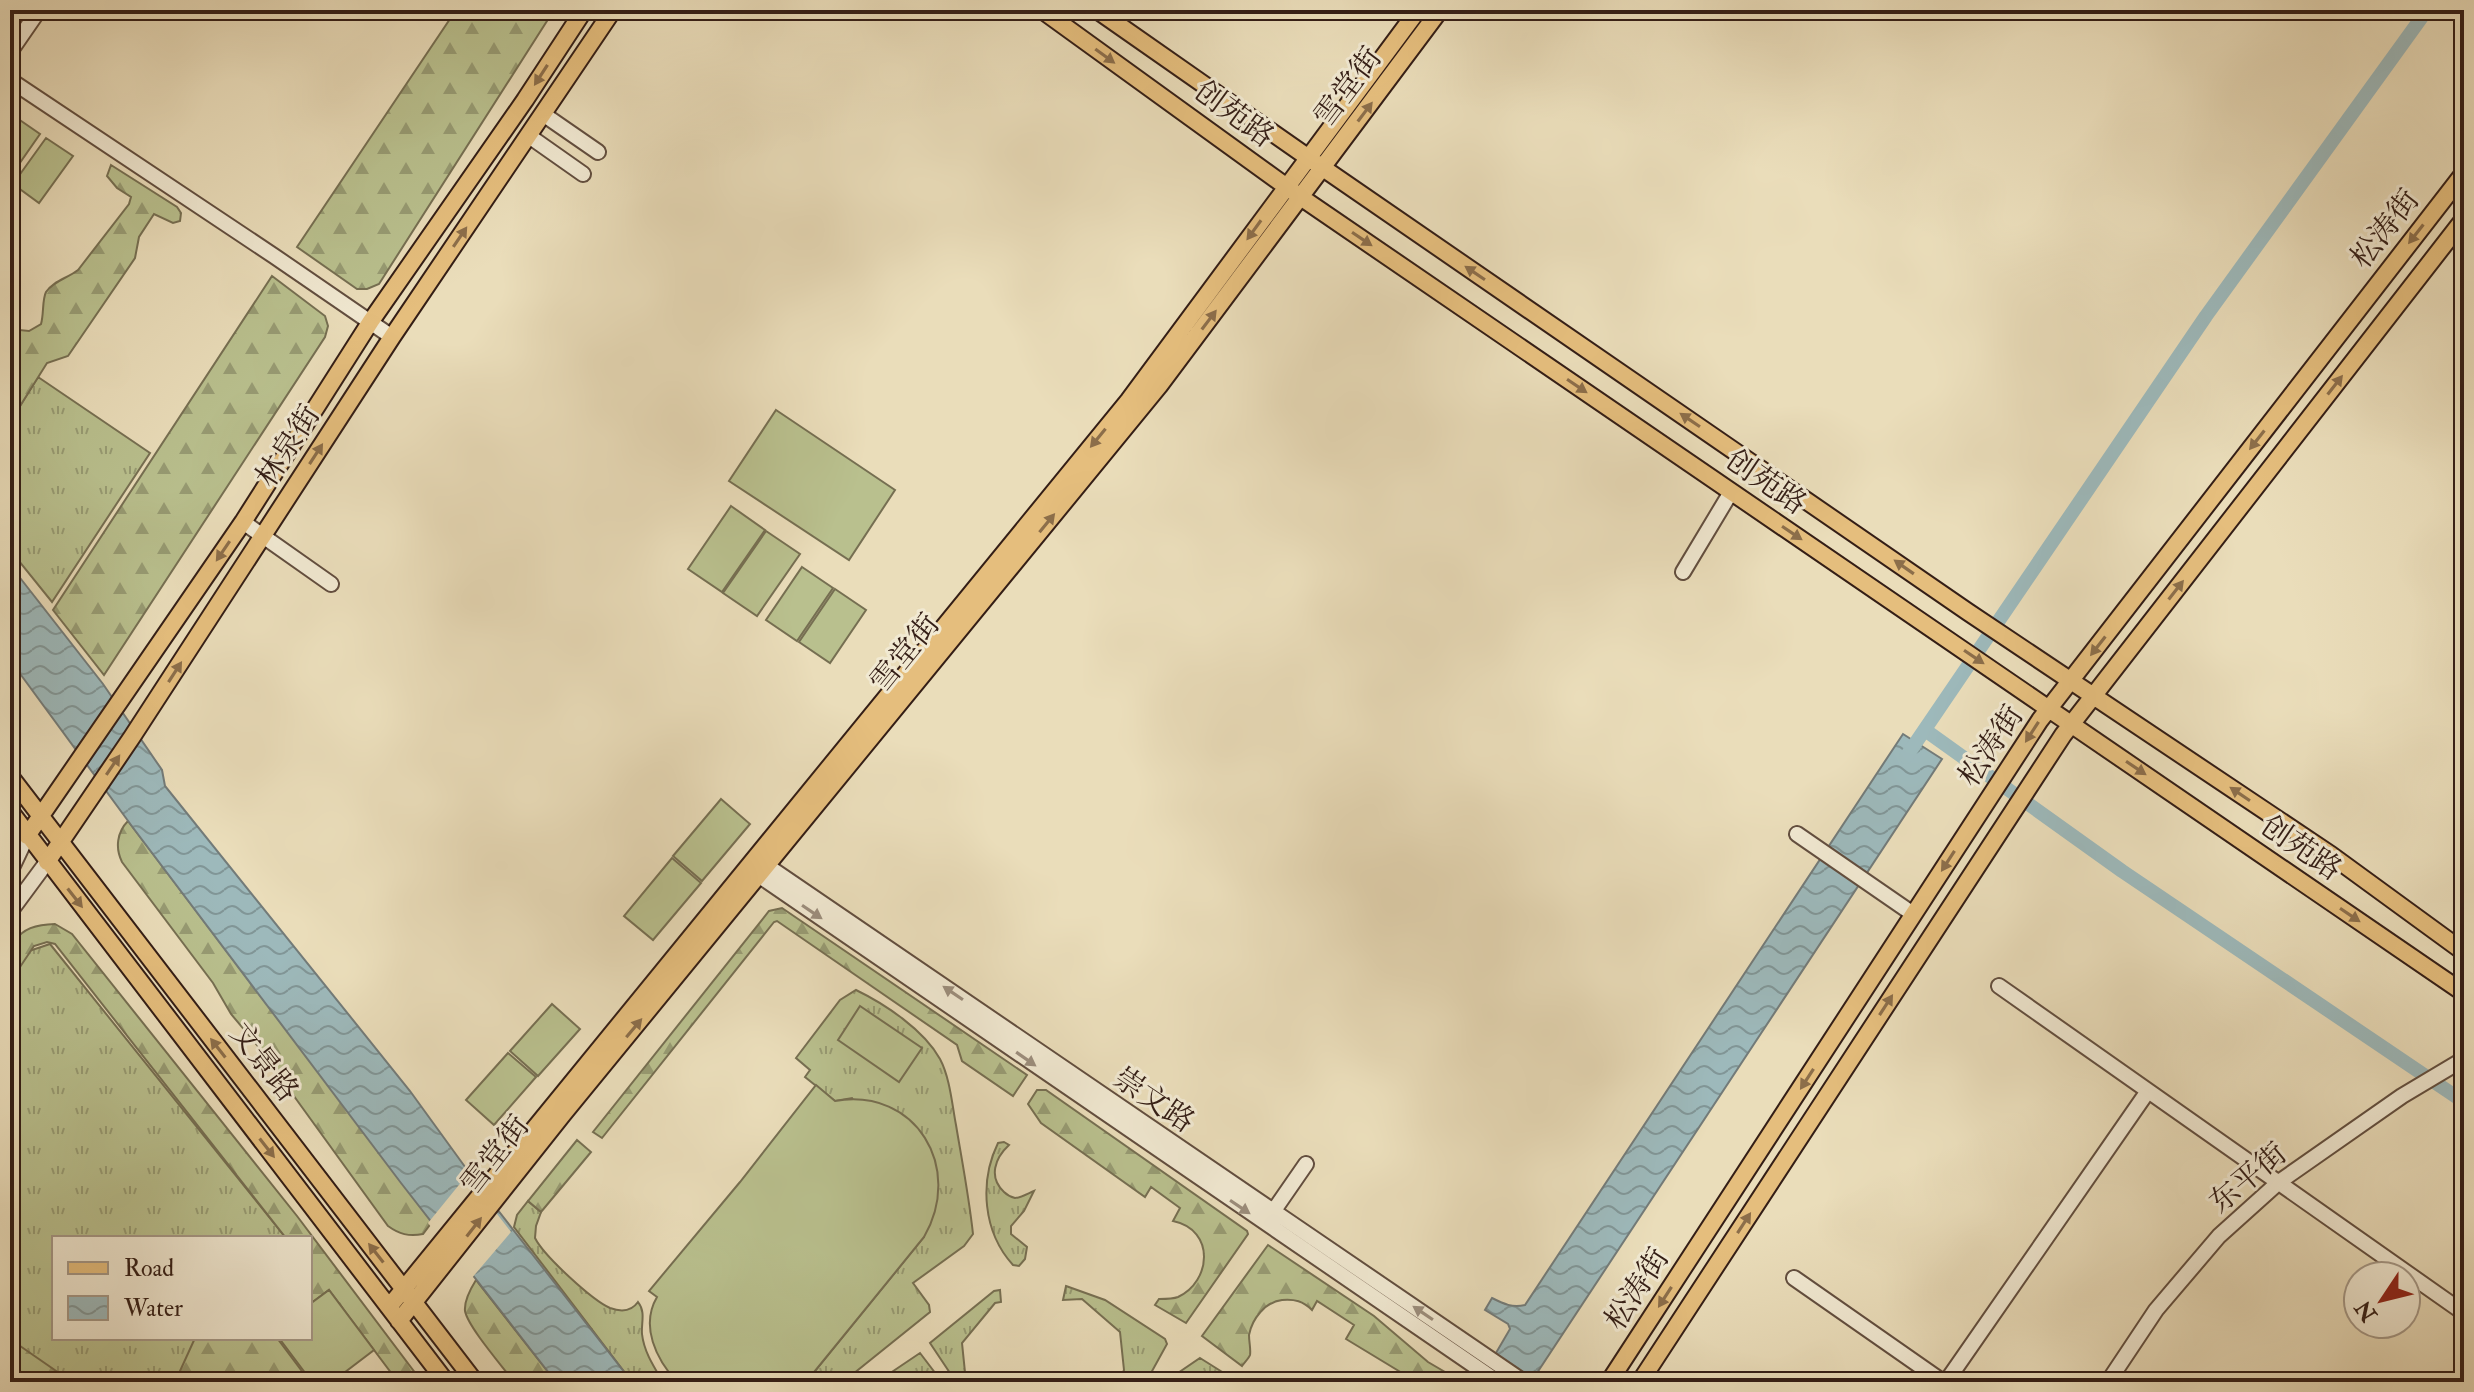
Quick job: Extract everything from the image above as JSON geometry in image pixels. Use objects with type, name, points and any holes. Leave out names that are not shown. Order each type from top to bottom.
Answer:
[{"type":"main road","name":"林泉街","points":[[27,836],[243,522],[371,321],[584,10]]},
{"type":"main road","name":"林泉街","points":[[47,862],[392,337],[613,10]]},
{"type":"main road","name":"创苑路","points":[[1042,10],[1302,198],[2464,993]]},
{"type":"main road","name":"创苑路","points":[[1097,10],[2016,645],[2331,855],[2464,952]]},
{"type":"main road","name":"雪堂街","points":[[399,1321],[446,1250],[491,1192],[757,866],[1129,400],[1418,10]]},
{"type":"main road","name":"雪堂街","points":[[757,866],[1159,386],[1440,10]]},
{"type":"main road","name":"松涛街","points":[[1609,1382],[2049,708],[2464,173]]},
{"type":"main road","name":"松涛街","points":[[1640,1382],[2071,724],[2464,219]]},
{"type":"main road","name":"文景路","points":[[10,776],[475,1382]]},
{"type":"main road","name":"文景路","points":[[10,811],[446,1382]]},
{"type":"main road","name":"雪堂街","points":[[389,1307],[403,1288],[446,1250]]},
{"type":"street","points":[[10,52],[39,10]]},
{"type":"street","points":[[10,80],[392,337]]},
{"type":"street","points":[[543,114],[598,152]]},
{"type":"street","points":[[529,136],[583,174]]},
{"type":"street","points":[[1683,572],[1731,492]]},
{"type":"street","points":[[243,522],[331,584]]},
{"type":"street","points":[[1797,834],[1913,914]]},
{"type":"street","name":"林泉街","points":[[10,872],[27,836]]},
{"type":"street","name":"林泉街","points":[[10,912],[47,862]]},
{"type":"street","name":"崇文路","points":[[757,866],[1483,1363],[1524,1382]]},
{"type":"street","points":[[1999,986],[2464,1313]]},
{"type":"street","name":"东平街","points":[[2108,1382],[2156,1310],[2219,1236],[2279,1182],[2402,1096],[2459,1062]]},
{"type":"street","points":[[1794,1278],[1945,1382],[2148,1091]]},
{"type":"street","points":[[1269,1218],[1304,1167]]},
{"type":"street","name":"崇文路","points":[[1483,1363],[1498,1382]]},
{"type":"green space","points":[[456,10],[554,10],[379,284],[357,289],[297,247]]},
{"type":"green space","points":[[14,116],[40,134],[10,177],[10,122]]},
{"type":"green space","points":[[46,138],[73,156],[39,203],[13,184]]},
{"type":"green space","points":[[111,165],[177,207],[181,213],[180,221],[173,223],[154,214],[139,237],[135,258],[68,356],[47,363],[10,422],[10,329],[29,331],[41,324],[46,292],[78,270],[129,204],[131,197],[117,188],[107,176]]},
{"type":"green space","points":[[272,276],[325,316],[328,326],[325,337],[104,675],[53,610]]},
{"type":"green space","points":[[38,377],[150,453],[52,602],[10,550],[10,422]]},
{"type":"green space","points":[[776,410],[895,490],[849,560],[729,481]]},
{"type":"green space","points":[[731,506],[765,530],[722,592],[688,569]]},
{"type":"green space","points":[[766,531],[800,554],[757,616],[723,593]]},
{"type":"green space","points":[[802,567],[833,588],[797,641],[766,620]]},
{"type":"green space","points":[[835,589],[866,610],[830,663],[799,642]]},
{"type":"green space","points":[[721,799],[750,824],[702,881],[673,856]]},
{"type":"green space","points":[[128,821],[432,1222],[423,1234],[404,1234],[388,1226],[122,862],[118,840]]},
{"type":"green space","points":[[672,858],[701,883],[653,940],[624,916]]},
{"type":"green space","points":[[782,908],[1027,1075],[1013,1096],[962,1061],[957,1045],[777,921],[602,1138],[593,1132],[769,911]]},
{"type":"green space","points":[[55,924],[72,934],[297,1216],[422,1382],[398,1382],[329,1290],[312,1303],[312,1236],[284,1236],[55,944],[47,942],[34,946],[10,982],[11,957],[16,940],[30,928]]},
{"type":"green space","points":[[50,944],[284,1236],[52,1236],[52,1340],[213,1340],[188,1382],[68,1382],[10,1342],[10,965],[17,955]]},
{"type":"green space","points":[[856,990],[903,1019],[924,1038],[940,1059],[950,1091],[973,1234],[964,1246],[913,1283],[929,1305],[930,1312],[843,1382],[806,1382],[924,1237],[852,1098],[835,1101],[805,1077],[810,1070],[796,1058],[840,1000]]},
{"type":"green space","points":[[552,1004],[580,1029],[538,1076],[510,1051]]},
{"type":"green space","points":[[860,1006],[922,1048],[899,1082],[838,1040]]},
{"type":"green space","points":[[508,1053],[536,1077],[494,1125],[466,1100]]},
{"type":"green space","points":[[816,1085],[835,1101],[864,1100],[889,1107],[909,1120],[925,1138],[935,1160],[938,1185],[935,1211],[924,1237],[806,1382],[677,1382],[653,1342],[650,1319],[657,1297],[649,1291]]},
{"type":"green space","points":[[1037,1090],[1046,1090],[1247,1231],[1248,1234],[1186,1323],[1155,1305],[1159,1299],[1176,1298],[1189,1290],[1202,1269],[1204,1257],[1197,1235],[1187,1226],[1173,1221],[1180,1208],[1151,1187],[1145,1197],[1041,1123],[1028,1104]]},
{"type":"green space","points":[[577,1140],[591,1152],[541,1212],[528,1201]]},
{"type":"green space","points":[[998,1143],[1009,1145],[995,1168],[999,1186],[1015,1198],[1034,1191],[1024,1211],[1011,1226],[1011,1234],[1027,1247],[1025,1259],[1019,1266],[1013,1265],[995,1238],[987,1206],[986,1190],[992,1158]]},
{"type":"green space","points":[[528,1201],[541,1212],[535,1238],[569,1277],[610,1308],[626,1310],[638,1302],[643,1314],[645,1347],[663,1382],[632,1382],[514,1227],[517,1215]]},
{"type":"green space","points":[[1268,1245],[1374,1316],[1428,1362],[1462,1382],[1417,1382],[1346,1339],[1354,1325],[1317,1301],[1312,1310],[1291,1300],[1276,1301],[1265,1308],[1256,1317],[1251,1329],[1250,1355],[1242,1366],[1202,1336]]},
{"type":"green space","points":[[476,1280],[556,1382],[514,1382],[494,1357],[472,1327],[465,1311]]},
{"type":"green space","points":[[1066,1286],[1105,1300],[1165,1339],[1167,1344],[1146,1382],[1119,1382],[1124,1370],[1120,1332],[1082,1299],[1063,1300]]},
{"type":"green space","points":[[329,1290],[374,1350],[332,1382],[312,1382],[280,1340],[312,1340],[312,1303]]},
{"type":"green space","points":[[1000,1290],[1001,1302],[995,1303],[962,1343],[966,1382],[956,1382],[930,1343],[994,1291]]},
{"type":"green space","points":[[10,1339],[72,1382],[10,1382]]},
{"type":"green space","points":[[194,1340],[278,1340],[310,1382],[272,1382],[265,1373],[257,1382],[175,1382]]},
{"type":"green space","points":[[920,1353],[942,1382],[877,1382]]},
{"type":"green space","points":[[1200,1358],[1238,1382],[1169,1382]]},
{"type":"water","points":[[10,565],[103,684],[162,770],[165,786],[410,1091],[476,1182],[632,1382],[556,1382],[401,1183],[10,660]]},
{"type":"water","points":[[1903,734],[1942,759],[1531,1382],[1479,1382],[1510,1329],[1508,1324],[1485,1310],[1492,1298],[1508,1305],[1525,1305]]},
{"type":"pier","points":[[467,1175],[511,1232],[471,1279],[428,1223]]},
{"type":"waterway","points":[[1906,757],[2206,316],[2427,10]]},
{"type":"waterway","points":[[1925,730],[2122,871],[2464,1102]]}]
